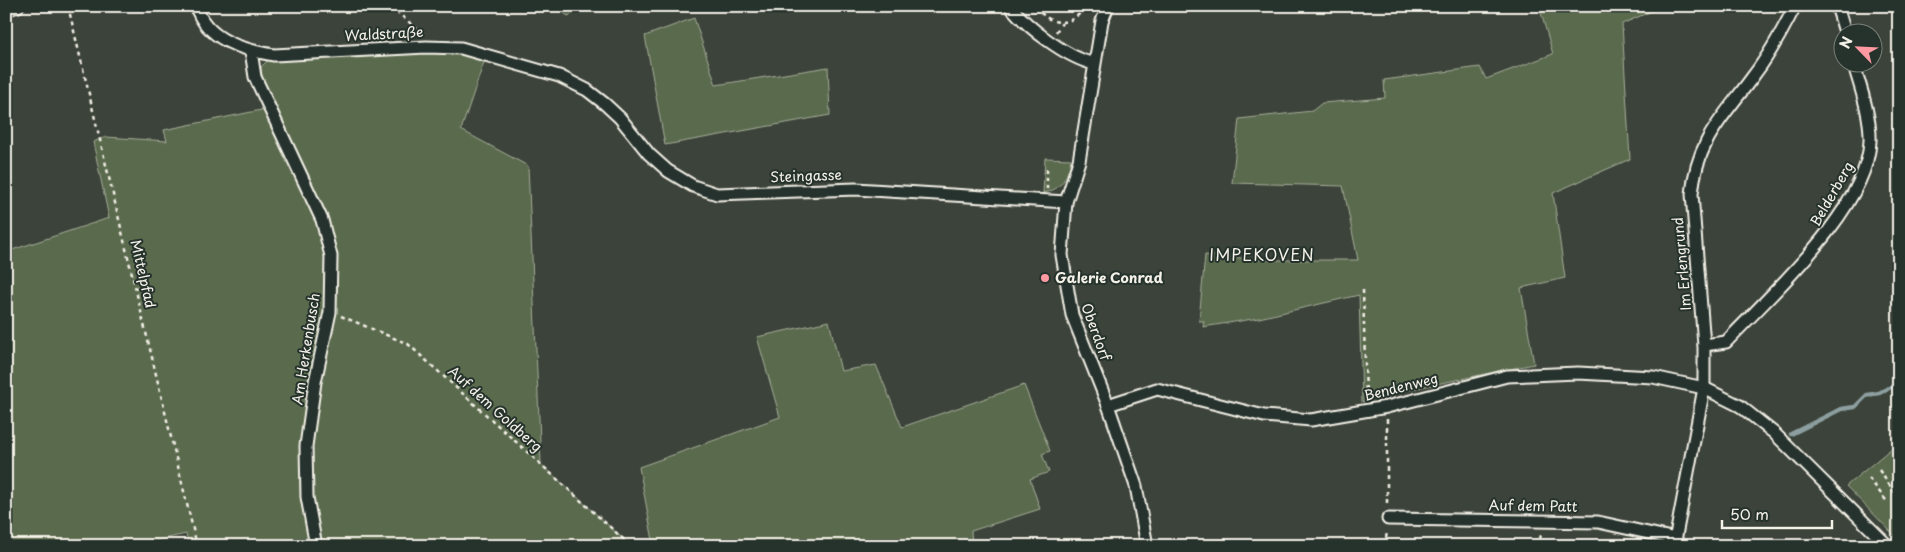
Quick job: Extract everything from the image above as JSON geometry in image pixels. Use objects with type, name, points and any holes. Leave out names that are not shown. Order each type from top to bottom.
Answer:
[{"type":"street","points":[[6,10],[18,6]]},
{"type":"street","name":"Waldstraße","points":[[196,6],[205,25],[217,37],[251,51],[274,55],[426,47],[460,48],[560,76],[587,90]]},
{"type":"street","points":[[1010,6],[1020,18],[1042,36],[1073,56],[1094,64]]},
{"type":"street","name":"Oberdorf","points":[[1108,6],[1102,21],[1079,161],[1066,202],[1062,255],[1072,315],[1108,405],[1136,486],[1147,546]]},
{"type":"street","name":"Im Erlengrund","points":[[1675,543],[1704,388],[1704,345],[1692,194],[1694,174],[1699,156],[1713,128],[1755,74],[1795,6]]},
{"type":"street","points":[[1837,6],[1842,22]]},
{"type":"street","name":"Am Herkenbusch","points":[[251,51],[255,77],[322,220],[331,256],[330,312],[315,382],[306,446],[307,498],[316,546]]},
{"type":"street","name":"Belderberg","points":[[1704,345],[1726,342],[1826,236],[1858,184],[1866,168],[1870,139],[1865,102],[1856,72]]},
{"type":"street","name":"Steingasse","points":[[587,90],[620,118],[649,154],[668,172],[693,186],[718,194],[856,189],[1066,202]]},
{"type":"street","name":"Bendenweg","points":[[1108,405],[1157,389],[1264,416],[1311,420],[1365,412],[1507,376],[1578,373],[1653,377],[1704,388],[1740,406],[1774,433],[1888,546]]},
{"type":"street","name":"Auf dem Patt","points":[[1388,519],[1598,522],[1675,543]]},
{"type":"path","name":"Mittelpfad","points":[[68,6],[197,546]]},
{"type":"path","points":[[390,6],[425,35],[426,47]]},
{"type":"path","points":[[1036,6],[1048,20],[1062,23],[1075,17],[1081,12],[1080,8]]},
{"type":"path","points":[[1047,167],[1047,200]]},
{"type":"path","points":[[1363,290],[1365,412]]},
{"type":"path","name":"Auf dem Goldberg","points":[[330,312],[408,344],[631,546]]},
{"type":"path","points":[[1385,546],[1388,519],[1387,407]]},
{"type":"path","points":[[1892,460],[1899,468]]},
{"type":"path","points":[[1879,470],[1897,496]]},
{"type":"path","points":[[1869,478],[1888,503]]},
{"type":"path","points":[[1537,546],[1542,533]]},
{"type":"green space","points":[[554,6],[589,6],[568,16]]},
{"type":"green space","points":[[1539,6],[1652,6],[1654,10],[1622,24],[1630,159],[1553,193],[1565,278],[1521,288],[1534,364],[1373,397],[1362,402],[1359,295],[1259,318],[1203,327],[1204,321],[1199,321],[1205,255],[1264,260],[1358,260],[1343,186],[1232,183],[1239,119],[1312,111],[1322,103],[1385,98],[1384,80],[1480,67],[1486,79],[1553,54]]},
{"type":"green space","points":[[694,18],[716,85],[828,67],[830,115],[665,145],[645,36]]},
{"type":"green space","points":[[426,47],[485,59],[461,130],[528,166],[541,464],[631,546],[189,546],[186,534],[131,546],[6,546],[6,252],[109,218],[93,142],[106,137],[167,141],[164,130],[266,109],[319,221],[326,255],[324,311],[330,312],[326,219],[315,189],[268,96],[261,67],[267,61]]},
{"type":"green space","points":[[1045,158],[1071,159],[1063,181],[1055,189],[1043,193]]},
{"type":"green space","points":[[829,321],[841,371],[876,365],[902,427],[1024,385],[1050,451],[1042,454],[1049,472],[1030,479],[1040,509],[971,531],[972,546],[654,546],[639,467],[780,417],[757,337]]},
{"type":"green space","points":[[1899,442],[1899,540],[1846,486]]},
{"type":"waterway","points":[[1791,434],[1841,409],[1855,407],[1867,395],[1879,393],[1899,383]]},
{"type":"place","name":"Galerie Conrad","points":[[1045,278]]},
{"type":"district","name":"IMPEKOVEN","points":[[1262,255]]}]
